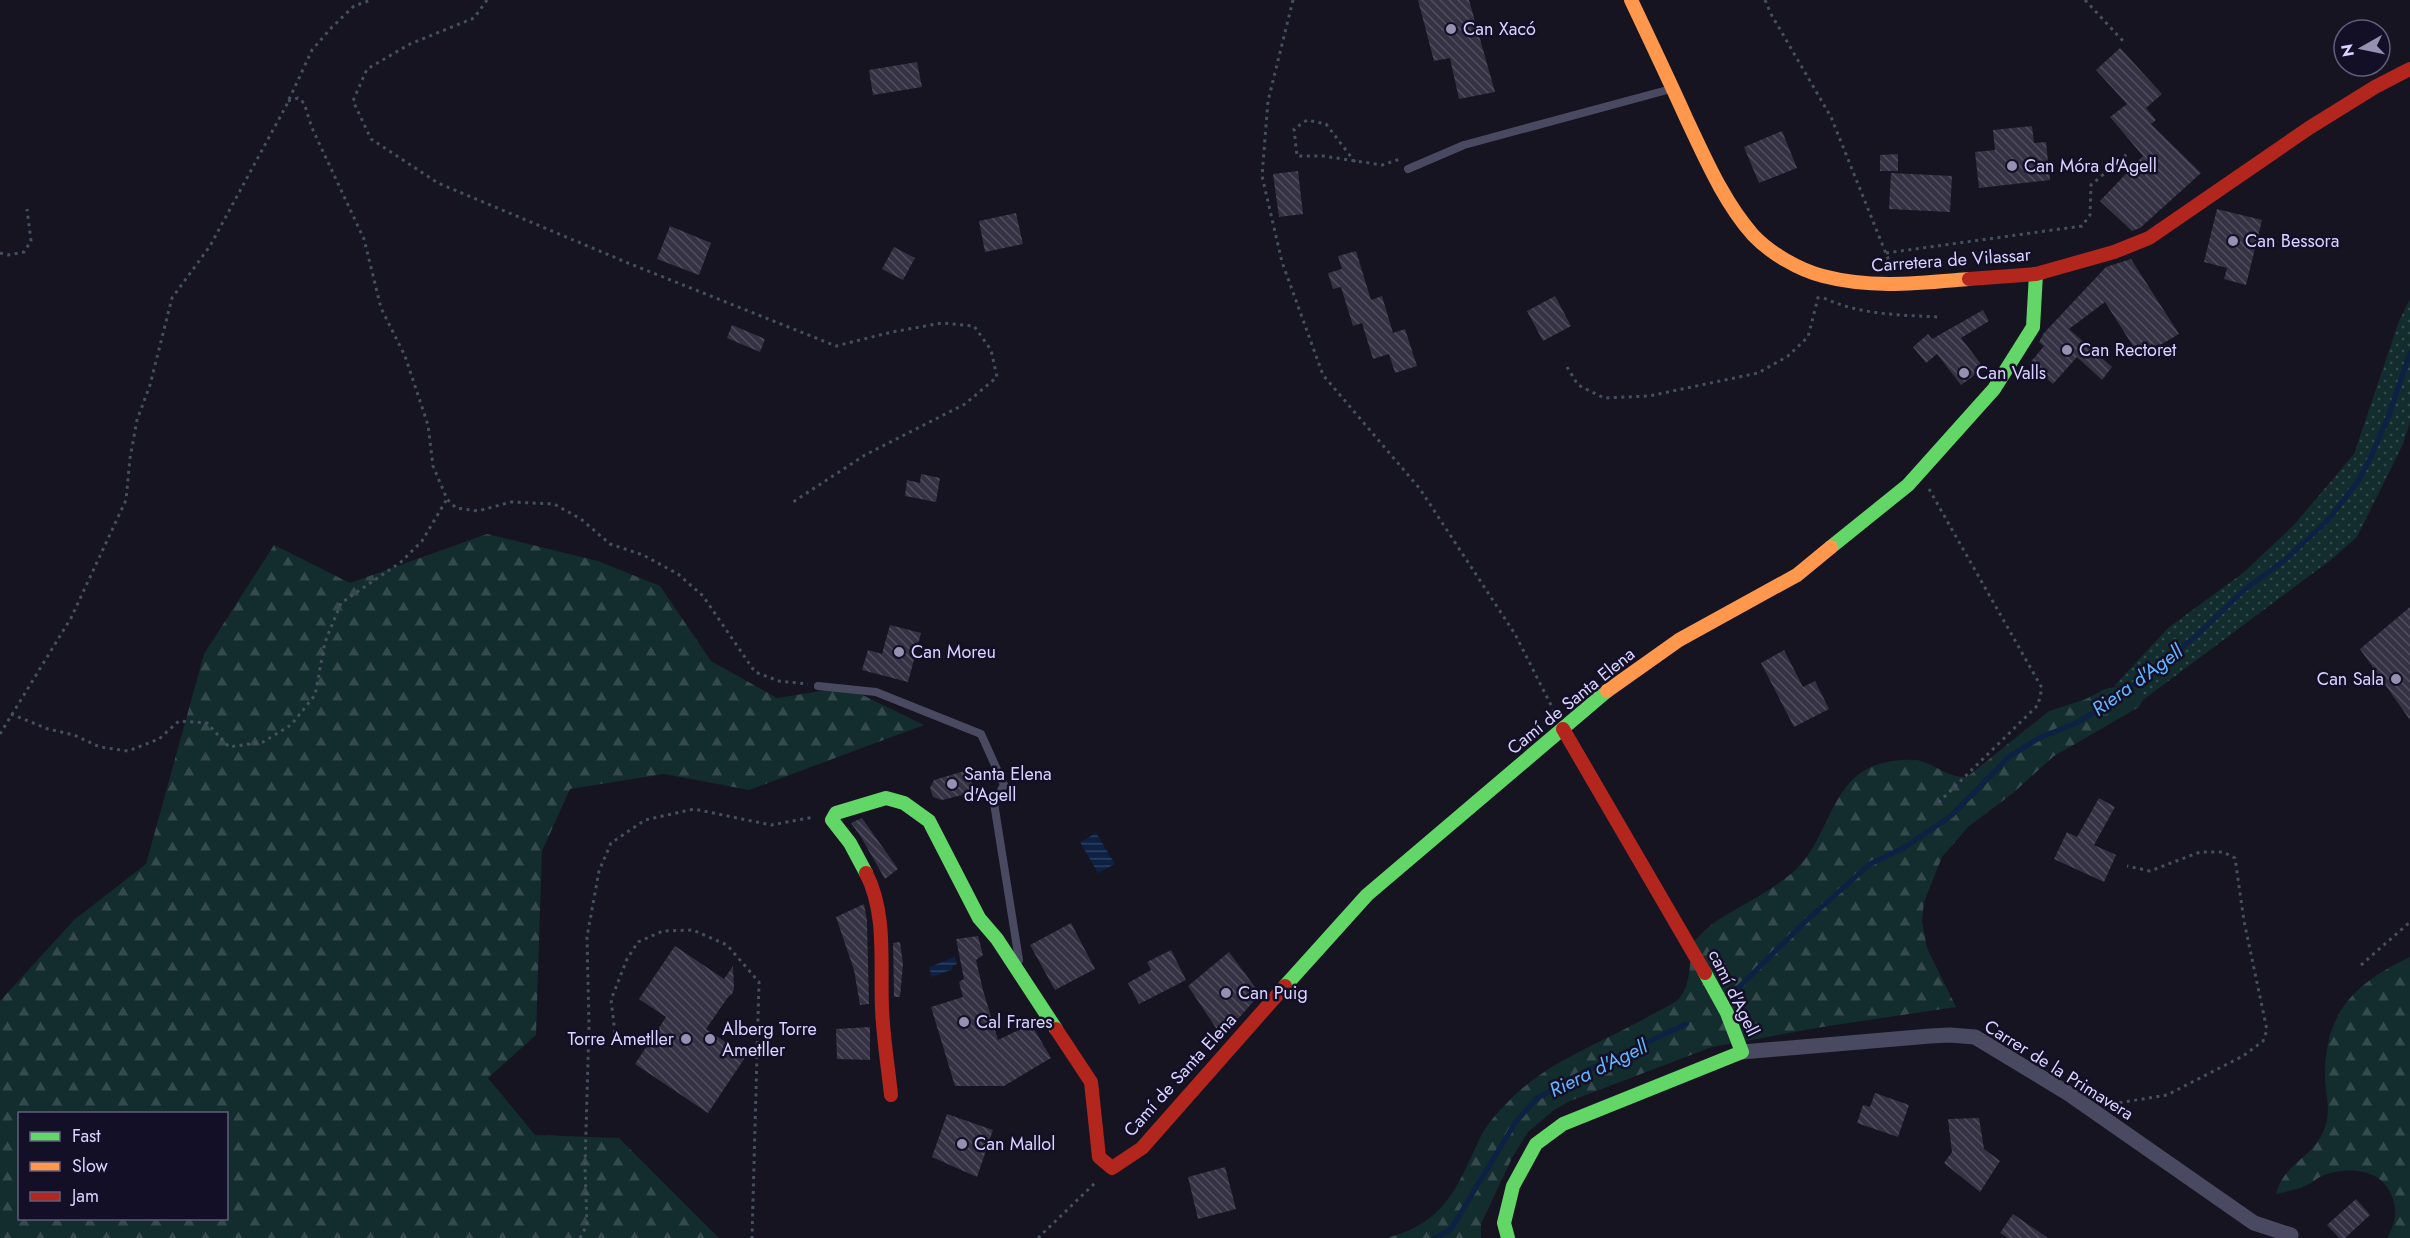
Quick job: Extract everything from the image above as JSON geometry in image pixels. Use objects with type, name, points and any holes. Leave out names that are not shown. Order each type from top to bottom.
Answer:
[{"type":"street","name":"Carretera de Vilassar","points":[[1631,0],[1731,207],[1755,237],[1787,261],[1821,276],[1861,284],[1899,285],[2036,274],[2114,252],[2149,237],[2309,128],[2375,87],[2410,69]]},
{"type":"street","name":"Camí de Santa Elena","points":[[836,813],[886,798],[904,803],[929,821],[979,918],[997,939],[1091,1082],[1099,1157],[1112,1167],[1142,1148],[1367,895],[1612,687],[1679,640],[1797,575],[1908,485],[1994,389],[2033,327],[2036,274]]},
{"type":"street","name":"camí d'Agell","points":[[1508,1238],[1504,1223],[1513,1186],[1536,1144],[1563,1124],[1743,1052],[1727,1013],[1682,932],[1563,729]]},
{"type":"street","points":[[836,813],[832,820],[850,843],[874,889],[880,920],[882,1010],[891,1095]]},
{"type":"street","name":"Carrer de la Primavera","points":[[1743,1052],[1929,1036],[1975,1037],[2089,1108],[2254,1223],[2291,1235]]},
{"type":"lane","points":[[1408,169],[1464,145],[1673,89]]},
{"type":"lane","points":[[818,686],[876,692],[981,734],[1004,785],[994,803],[1024,979]]},
{"type":"path","points":[[0,734],[71,618],[126,500],[137,420],[150,385],[172,298],[210,246],[288,101],[312,50],[354,6],[371,0]]},
{"type":"path","points":[[487,0],[474,18],[411,44],[366,69],[353,101],[371,139],[438,183],[628,263],[836,346],[892,332],[942,323],[974,326],[991,350],[997,377],[965,404],[864,455],[793,502]]},
{"type":"path","points":[[1293,0],[1268,100],[1262,176],[1281,262],[1323,375],[1420,489],[1515,634],[1563,729]]},
{"type":"path","points":[[1766,0],[1771,15],[1831,117],[1899,285]]},
{"type":"path","points":[[2085,0],[2125,44]]},
{"type":"path","points":[[288,101],[298,98],[304,103],[312,128],[364,239],[381,308],[405,356],[428,425],[434,466],[447,499],[456,508],[478,511],[511,502],[554,504],[581,519],[610,544],[643,555],[678,574],[703,596],[756,672],[779,681],[818,686]]},
{"type":"path","points":[[1354,162],[1326,124],[1307,120],[1294,129],[1297,156],[1323,156],[1354,162],[1382,165],[1409,156]]},
{"type":"path","points":[[1886,253],[2082,226],[2090,215],[2091,185],[2128,153]]},
{"type":"path","points":[[0,253],[8,255],[24,252],[31,241],[27,209]]},
{"type":"path","points":[[1567,367],[1578,385],[1604,398],[1649,396],[1758,373],[1788,356],[1808,337],[1820,290],[1824,298],[1844,308],[1888,315],[1940,317]]},
{"type":"path","points":[[1920,471],[2042,688],[2038,705],[1937,804]]},
{"type":"path","points":[[11,714],[48,729],[74,735],[100,747],[128,751],[159,739],[179,721],[207,723],[229,747],[263,742],[291,725],[315,695],[326,642],[341,603],[401,562],[422,541],[447,499]]},
{"type":"path","points":[[580,1238],[587,1224],[585,1166],[589,1026],[587,937],[599,871],[611,843],[645,820],[694,809],[771,825],[836,813]]},
{"type":"path","points":[[2089,1108],[2167,1095],[2243,1056],[2263,1041],[2267,1030],[2244,921],[2235,858],[2223,852],[2200,852],[2150,871],[2127,866]]},
{"type":"path","points":[[2361,965],[2410,922]]},
{"type":"path","points":[[615,1033],[611,1000],[627,959],[638,942],[663,931],[693,930],[727,945],[759,982],[752,1238]]},
{"type":"path","points":[[1038,1238],[1112,1167]]},
{"type":"green space","points":[[2410,299],[2410,422],[2403,444],[2357,537],[2332,559],[2143,700],[2140,692],[2124,685],[2114,686],[2168,628],[2243,573],[2294,525],[2354,454],[2399,321]]},
{"type":"green space","points":[[487,534],[598,561],[660,586],[711,661],[777,698],[846,687],[924,725],[749,790],[664,774],[570,789],[542,851],[536,1035],[488,1078],[535,1135],[619,1138],[719,1238],[0,1238],[0,1001],[74,920],[146,864],[204,654],[274,545],[350,583]]},
{"type":"green space","points":[[2124,685],[2140,692],[2143,700],[2139,707],[2054,756],[2013,793],[1968,827],[1942,857],[1924,902],[1922,921],[1927,948],[1956,1007],[1822,1027],[1712,1047],[1570,1101],[1554,1110],[1528,1132],[1512,1158],[1481,1224],[1481,1238],[1387,1238],[1420,1225],[1444,1204],[1458,1183],[1486,1127],[1521,1089],[1553,1066],[1678,1000],[1688,981],[1691,945],[1714,922],[1773,887],[1802,863],[1812,850],[1843,791],[1867,769],[1883,763],[1909,760],[1924,762],[1955,776],[1967,777],[2049,711],[2086,699],[2105,689]]},
{"type":"green space","points":[[2410,957],[2410,1238],[2387,1238],[2394,1222],[2395,1206],[2386,1186],[2372,1175],[2354,1171],[2336,1172],[2323,1175],[2303,1187],[2276,1194],[2285,1175],[2313,1147],[2324,1130],[2328,1110],[2326,1053],[2337,1017],[2359,989]]},
{"type":"water","points":[[1096,833],[1115,864],[1098,873],[1080,842]]},
{"type":"water","points":[[955,957],[957,964],[952,966],[953,969],[932,977],[929,967]]},
{"type":"building","name":"Can Xacó","points":[[1418,0],[1469,0],[1495,92],[1459,99],[1450,58],[1434,61]]},
{"type":"building","points":[[2120,48],[2162,94],[2146,108],[2156,120],[2151,124],[2201,173],[2140,228],[2132,231],[2100,201],[2143,156],[2110,117],[2127,104],[2096,70]]},
{"type":"building","points":[[917,62],[922,87],[873,95],[869,70]]},
{"type":"building","name":"Can Móra d'Agell","points":[[2032,126],[2034,143],[2046,142],[2050,180],[1979,188],[1975,152],[1995,150],[1993,130]]},
{"type":"building","points":[[1782,131],[1797,168],[1759,183],[1744,147]]},
{"type":"building","points":[[1898,154],[1898,171],[1880,171],[1880,155]]},
{"type":"building","points":[[1298,171],[1303,214],[1279,217],[1273,174]]},
{"type":"building","points":[[1891,173],[1952,176],[1950,212],[1889,209]]},
{"type":"building","name":"Can Bessora","points":[[2217,209],[2262,220],[2246,285],[2224,279],[2227,268],[2204,262]]},
{"type":"building","points":[[1016,213],[1023,244],[985,252],[979,221]]},
{"type":"building","points":[[670,226],[711,243],[699,275],[657,259]]},
{"type":"building","points":[[894,247],[915,258],[903,280],[882,269]]},
{"type":"building","points":[[1356,251],[1371,300],[1382,296],[1393,333],[1405,329],[1417,366],[1395,373],[1389,354],[1373,359],[1362,323],[1353,326],[1341,287],[1333,289],[1328,273],[1342,269],[1338,256]]},
{"type":"building","points":[[2131,259],[2179,334],[2140,357],[2105,302],[2069,329],[2112,367],[2102,380],[2077,357],[2053,384],[2029,364],[2044,346],[2039,342],[2044,333],[2106,267]]},
{"type":"building","points":[[1555,296],[1571,326],[1543,341],[1527,311]]},
{"type":"building","points":[[1983,310],[1989,321],[1961,338],[1984,368],[1961,385],[1937,354],[1926,363],[1913,347],[1928,334],[1932,339]]},
{"type":"building","points":[[732,325],[765,339],[760,352],[727,338]]},
{"type":"building","points":[[921,474],[940,478],[936,502],[905,496],[907,480],[920,483]]},
{"type":"building","name":"Can Sala","points":[[2410,607],[2410,720],[2360,649]]},
{"type":"building","name":"Can Moreu","points":[[890,625],[921,633],[908,682],[862,670],[868,650],[882,654]]},
{"type":"building","points":[[1784,650],[1803,687],[1815,681],[1829,709],[1794,727],[1761,663]]},
{"type":"building","name":"Santa Elena d'Agell","points":[[968,770],[974,792],[942,800],[933,797],[930,788],[934,780]]},
{"type":"building","points":[[2099,798],[2115,807],[2094,845],[2116,855],[2104,882],[2054,859],[2067,832],[2077,837]]},
{"type":"building","points":[[862,818],[898,869],[885,879],[851,823]]},
{"type":"building","points":[[864,904],[867,921],[869,1004],[860,1005],[854,970],[836,917]]},
{"type":"building","points":[[1071,923],[1095,969],[1055,990],[1030,945]]},
{"type":"building","points":[[978,936],[983,955],[976,960],[998,1040],[1031,1024],[1051,1058],[1004,1086],[955,1086],[931,1007],[963,997],[959,982],[964,979],[956,939]]},
{"type":"building","points":[[900,942],[903,964],[900,997],[894,997],[893,943]]},
{"type":"building","name":"Torre Ametller","points":[[675,946],[724,979],[733,966],[734,989],[732,994],[706,1029],[746,1056],[708,1113],[635,1064],[666,1017],[639,999]]},
{"type":"building","points":[[1171,950],[1186,980],[1139,1004],[1128,983],[1151,970],[1147,962]]},
{"type":"building","name":"Can Puig","points":[[1229,952],[1260,994],[1222,1037],[1188,986]]},
{"type":"building","points":[[870,1027],[870,1060],[837,1059],[836,1029]]},
{"type":"building","points":[[1875,1093],[1909,1105],[1898,1137],[1857,1123],[1863,1105],[1870,1107]]},
{"type":"building","name":"Can Mallol","points":[[947,1114],[993,1130],[977,1177],[932,1157]]},
{"type":"building","points":[[1979,1118],[1984,1149],[2000,1161],[1980,1192],[1944,1163],[1952,1152],[1948,1119]]},
{"type":"building","points":[[1225,1167],[1236,1209],[1198,1219],[1188,1177]]},
{"type":"building","points":[[2356,1199],[2370,1215],[2345,1238],[2339,1238],[2327,1225]]},
{"type":"building","points":[[2013,1214],[2048,1238],[2008,1238],[2000,1233]]},
{"type":"waterway","name":"Riera d'Agell","points":[[1737,989],[1807,920],[1870,864],[1905,847],[1951,816],[2010,756],[2041,737],[2074,724],[2109,704],[2195,637],[2244,590],[2285,560],[2329,519],[2358,481],[2370,459],[2389,415],[2410,353]]},
{"type":"waterway","name":"Riera d'Agell","points":[[1435,1238],[1451,1229],[1515,1123],[1536,1099],[1574,1077],[1686,1024]]},
{"type":"traffic: fast","points":[[1831,547],[1908,485],[1994,389],[2033,327],[2036,274]]},
{"type":"traffic: fast","points":[[1285,986],[1367,895],[1607,691]]},
{"type":"traffic: fast","points":[[866,873],[850,843],[832,820],[836,813],[886,798],[904,803],[929,821],[979,918],[997,939],[1056,1029]]},
{"type":"traffic: fast","points":[[1508,1238],[1504,1223],[1513,1186],[1536,1144],[1563,1124],[1742,1052],[1727,1013],[1705,973]]},
{"type":"traffic: slow","points":[[1631,0],[1716,180],[1733,209],[1753,235],[1768,248],[1804,270],[1860,283],[1896,284],[1969,279]]},
{"type":"traffic: slow","points":[[1607,691],[1679,640],[1797,575],[1831,547]]},
{"type":"traffic: jam","points":[[1969,279],[2036,274],[2114,252],[2149,238],[2309,128],[2375,87],[2410,69]]},
{"type":"traffic: jam","points":[[1563,729],[1705,973]]},
{"type":"traffic: jam","points":[[866,873],[873,889],[880,922],[884,1041],[891,1095]]},
{"type":"traffic: jam","points":[[1056,1029],[1091,1082],[1099,1157],[1112,1168],[1142,1148],[1285,986]]},
{"type":"place","name":"Can Xacó","points":[[1451,29]]},
{"type":"place","name":"Can Móra d'Agell","points":[[2012,166]]},
{"type":"place","name":"Can Bessora","points":[[2233,241]]},
{"type":"place","name":"Can Rectoret","points":[[2067,350]]},
{"type":"place","name":"Can Valls","points":[[1964,373]]},
{"type":"place","name":"Can Moreu","points":[[899,652]]},
{"type":"place","name":"Can Sala","points":[[2396,679]]},
{"type":"place","name":"Santa Elena d'Agell","points":[[952,784]]},
{"type":"place","name":"Can Puig","points":[[1226,993]]},
{"type":"place","name":"Cal Frares","points":[[964,1022]]},
{"type":"place","name":"Torre Ametller","points":[[686,1039]]},
{"type":"place","name":"Alberg Torre Ametller","points":[[710,1039]]},
{"type":"place","name":"Can Mallol","points":[[962,1144]]}]
